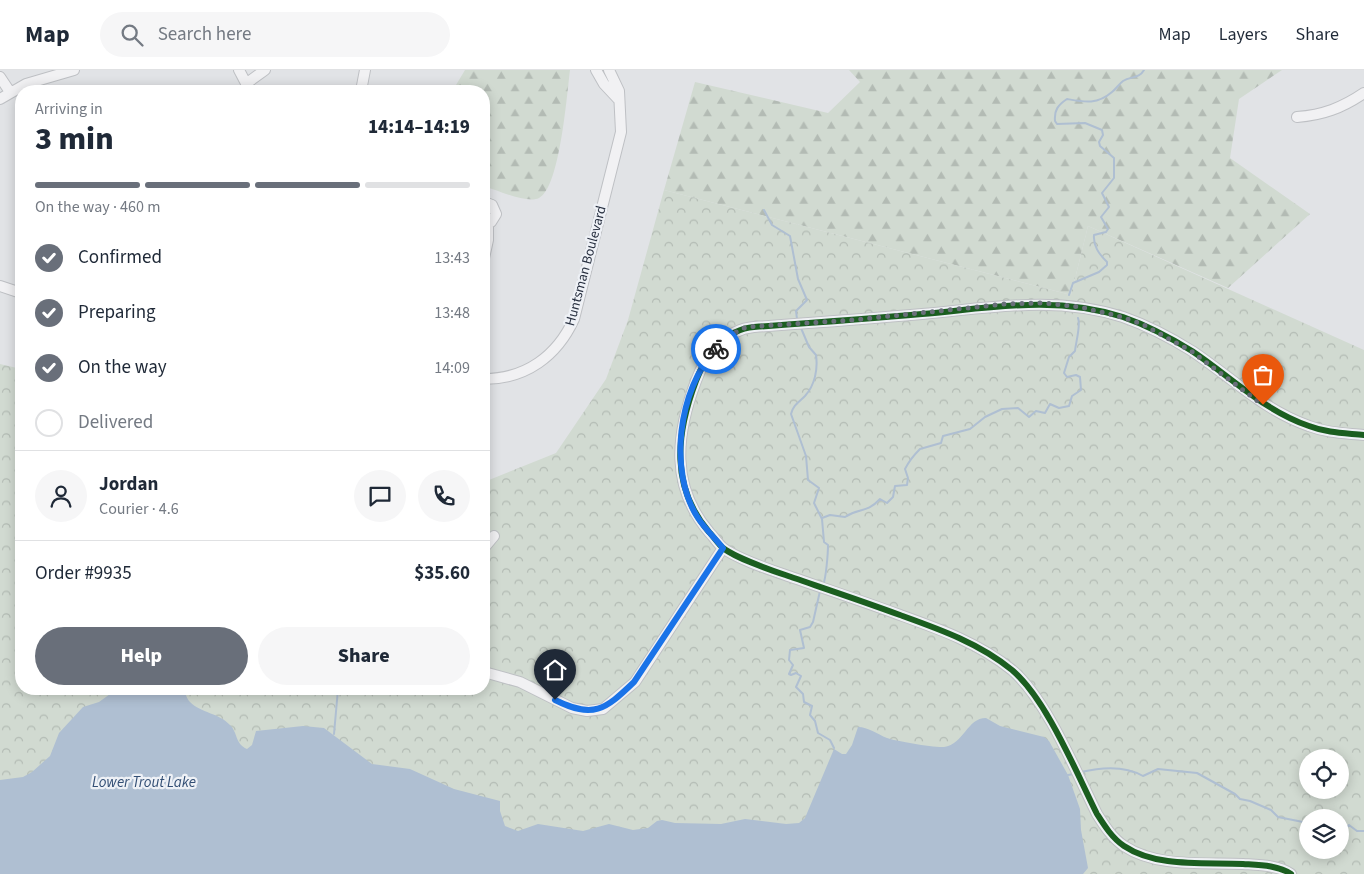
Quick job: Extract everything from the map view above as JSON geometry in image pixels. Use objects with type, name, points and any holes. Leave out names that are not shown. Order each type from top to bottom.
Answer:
[{"type":"street","points":[[24,85],[74,70]]},
{"type":"street","points":[[239,70],[247,85]]},
{"type":"street","points":[[250,85],[265,70]]},
{"type":"street","points":[[362,85],[365,70]]},
{"type":"street","points":[[596,70],[604,84],[619,100]]},
{"type":"street","name":"Huntsman Boulevard","points":[[490,378],[512,376],[539,364],[558,346],[571,326],[621,132],[622,116],[619,91],[609,70]]},
{"type":"street","points":[[0,77],[10,92]]},
{"type":"street","points":[[0,99],[15,90]]},
{"type":"street","points":[[1297,117],[1317,116],[1334,111],[1364,93]]},
{"type":"street","points":[[490,204],[496,211],[495,217],[490,221]]},
{"type":"street","points":[[0,286],[15,291]]},
{"type":"street","points":[[1291,874],[1285,870],[1262,865],[1164,860],[1141,855],[1123,845],[1109,832],[1097,814],[1036,696],[1015,673],[994,656],[950,633],[768,568],[723,548],[698,518],[687,493],[679,456],[683,418],[698,375],[711,353],[726,337],[746,327],[853,320],[1005,304],[1044,303],[1080,307],[1142,324],[1191,351],[1263,405],[1309,426],[1335,433],[1364,435]]},
{"type":"street","points":[[490,541],[494,536]]},
{"type":"street","points":[[490,674],[520,682],[572,708],[587,711],[603,709],[634,682],[723,548]]},
{"type":"green space","points":[[465,70],[570,70],[557,159],[546,191],[539,198],[520,198],[490,188],[490,85],[456,85]]},
{"type":"green space","points":[[849,70],[1282,70],[1239,99],[1230,158],[1310,214],[1228,288],[1088,226],[1071,295],[664,190],[695,82],[828,113],[860,82]]},
{"type":"green space","points":[[664,190],[1071,295],[1088,226],[1364,350],[1364,874],[0,874],[0,364],[15,368],[15,695],[490,695],[490,480],[556,453],[606,379],[628,320]]},
{"type":"water","name":"Lower Trout Lake","points":[[109,695],[186,695],[194,706],[226,721],[234,731],[240,744],[247,749],[252,745],[256,731],[303,726],[324,728],[372,764],[410,769],[454,789],[500,801],[500,811],[505,826],[518,831],[538,824],[583,831],[609,824],[633,830],[648,828],[657,821],[662,820],[675,823],[721,824],[745,819],[786,824],[799,823],[805,818],[834,749],[842,754],[846,754],[852,745],[858,727],[869,729],[891,739],[944,747],[951,745],[961,737],[974,722],[986,718],[1000,726],[1044,737],[1049,741],[1068,775],[1080,809],[1081,830],[1088,868],[1083,874],[0,874],[0,780],[23,777],[32,772],[50,756],[59,733],[83,707],[99,702]]},
{"type":"waterway","points":[[1069,295],[1073,283],[1099,272],[1107,265],[1107,262],[1099,253],[1094,235],[1106,232],[1108,229],[1101,217],[1109,207],[1102,193],[1114,178],[1114,158],[1100,146],[1099,142],[1103,135],[1102,130],[1085,123],[1057,124],[1055,121],[1056,111],[1067,99],[1085,102],[1101,99],[1112,92],[1123,81],[1137,76],[1144,70]]},
{"type":"waterway","points":[[764,210],[772,225],[790,236],[798,279],[807,300],[796,311],[797,319]]},
{"type":"waterway","points":[[822,518],[830,515],[845,517],[871,507],[880,499],[887,503],[893,497],[895,486],[907,485],[908,478],[905,469],[920,449],[941,443],[943,436],[970,429],[985,417],[1002,409],[1018,408],[1029,417],[1036,411],[1045,413],[1050,404],[1059,408],[1069,406],[1072,396],[1081,390],[1080,377],[1076,375],[1067,377],[1064,373],[1069,357],[1075,351],[1079,329],[1078,318]]},
{"type":"waterway","points":[[801,328],[809,347],[816,355],[817,366],[811,387],[795,406],[791,414],[806,456],[808,480],[819,488],[814,503],[822,519],[824,542],[828,545],[823,585]]},
{"type":"waterway","points":[[820,591],[813,622],[810,627],[800,630],[804,648],[790,650],[789,660],[793,665],[789,674],[796,673],[801,676],[796,687],[803,694],[804,702],[812,706],[810,715],[815,721],[818,733],[830,740],[834,748]]},
{"type":"waterway","points":[[334,734],[337,695]]},
{"type":"waterway","points":[[1081,772],[1113,768],[1136,772],[1143,776],[1158,769],[1197,773],[1235,794],[1240,799],[1271,810],[1278,817],[1299,821]]},
{"type":"waterway","points":[[1068,775],[1074,774]]},
{"type":"waterway","points":[[1349,825],[1357,831],[1364,831]]},
{"type":"cycle path","points":[[1291,874],[1274,867],[1262,865],[1166,861],[1151,858],[1124,846],[1105,827],[1097,814],[1060,738],[1037,699],[1025,683],[999,660],[972,644],[944,631],[757,565],[723,548],[696,514],[682,478],[680,459],[684,420],[696,381],[705,362],[726,338],[744,329],[1022,305],[1047,305],[1097,310],[1132,320],[1176,341],[1262,402],[1292,419],[1323,430],[1364,435]]},
{"type":"way so far","points":[[716,349],[726,337],[746,327],[957,311],[1005,304],[1044,303],[1080,307],[1142,324],[1191,351],[1263,405]]},
{"type":"route","points":[[555,700],[572,708],[587,711],[603,709],[621,695],[634,682],[723,548],[698,518],[687,493],[679,456],[683,418],[698,375],[711,353],[716,349]]}]
